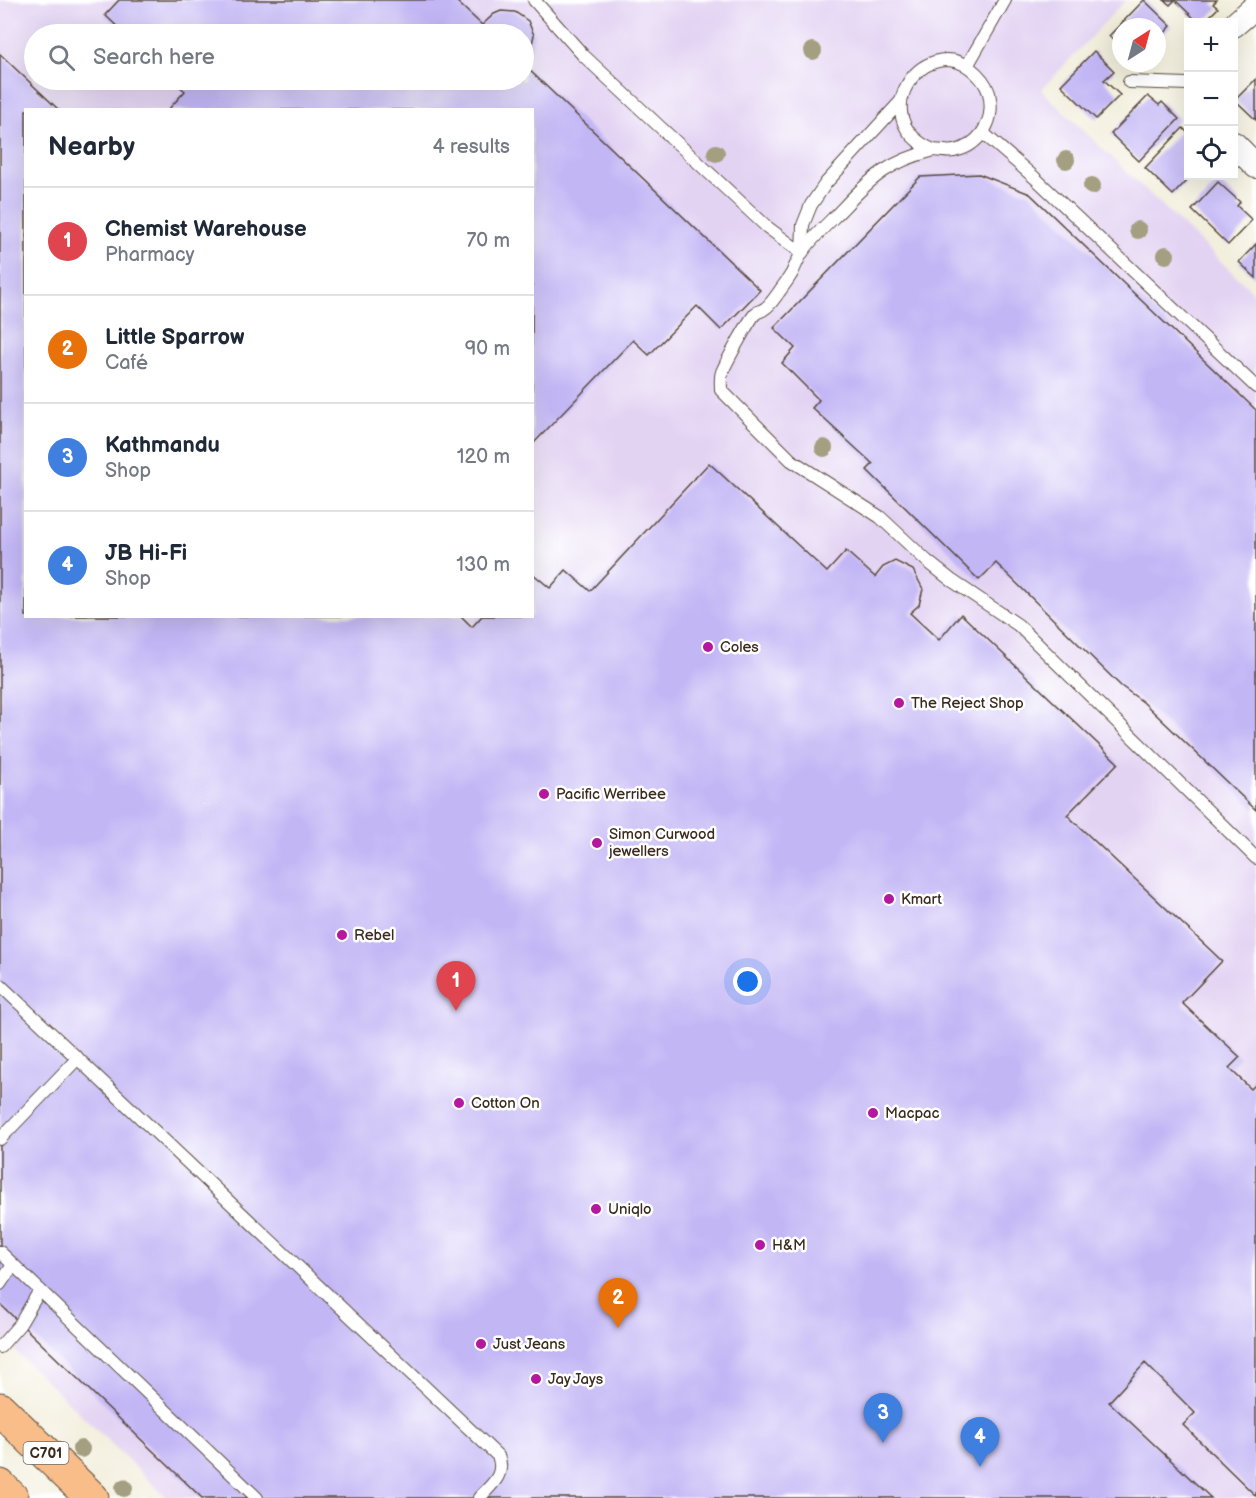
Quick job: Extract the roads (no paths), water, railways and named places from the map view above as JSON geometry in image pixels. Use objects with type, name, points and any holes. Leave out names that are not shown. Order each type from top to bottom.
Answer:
[{"type":"main road","name":"C701","points":[[0,1410],[92,1498]]},
{"type":"main road","points":[[0,1486],[12,1498]]},
{"type":"street","points":[[1238,21],[1256,6]]},
{"type":"street","points":[[1238,149],[1256,166]]},
{"type":"lane","points":[[534,0],[559,31],[591,63],[767,227],[802,253]]},
{"type":"lane","points":[[967,66],[1005,0]]},
{"type":"lane","points":[[939,62],[953,62],[967,66],[980,76],[990,96],[990,119],[983,133],[973,143],[947,152],[933,150],[922,145],[912,136],[901,114],[901,101],[905,87],[925,66],[939,62]]},
{"type":"lane","points":[[1129,82],[1184,84]]},
{"type":"lane","points":[[802,253],[803,225],[811,205],[826,183],[901,101]]},
{"type":"lane","points":[[983,133],[1035,178],[1256,387]]},
{"type":"lane","points":[[933,150],[883,169],[867,182],[802,253],[791,275],[766,308],[755,314],[721,374],[721,390],[791,460],[880,516],[927,561],[951,580],[1018,625],[1256,858]]},
{"type":"lane","points":[[0,985],[498,1456],[502,1465],[500,1472],[479,1498]]},
{"type":"lane","points":[[0,1139],[78,1058]]},
{"type":"lane","points":[[0,1252],[256,1498]]},
{"type":"lane","points":[[0,1284],[13,1265]]},
{"type":"lane","points":[[0,1347],[20,1324],[40,1290]]},
{"type":"place","name":"Coles","points":[[708,647]]},
{"type":"place","name":"The Reject Shop","points":[[899,703]]},
{"type":"place","name":"Pacific Werribee","points":[[544,794]]},
{"type":"place","name":"Simon Curwood jewellers","points":[[597,843]]},
{"type":"place","name":"Kmart","points":[[889,899]]},
{"type":"place","name":"Rebel","points":[[342,935]]},
{"type":"place","name":"Chemist Warehouse","points":[[456,1011]]},
{"type":"place","name":"Cotton On","points":[[459,1103]]},
{"type":"place","name":"Macpac","points":[[873,1113]]},
{"type":"place","name":"Uniqlo","points":[[596,1209]]},
{"type":"place","name":"H&M","points":[[760,1245]]},
{"type":"place","name":"Little Sparrow","points":[[618,1328]]},
{"type":"place","name":"Just Jeans","points":[[481,1344]]},
{"type":"place","name":"Jay Jays","points":[[536,1379]]},
{"type":"place","name":"Kathmandu","points":[[883,1443]]},
{"type":"place","name":"JB Hi-Fi","points":[[980,1467]]}]
